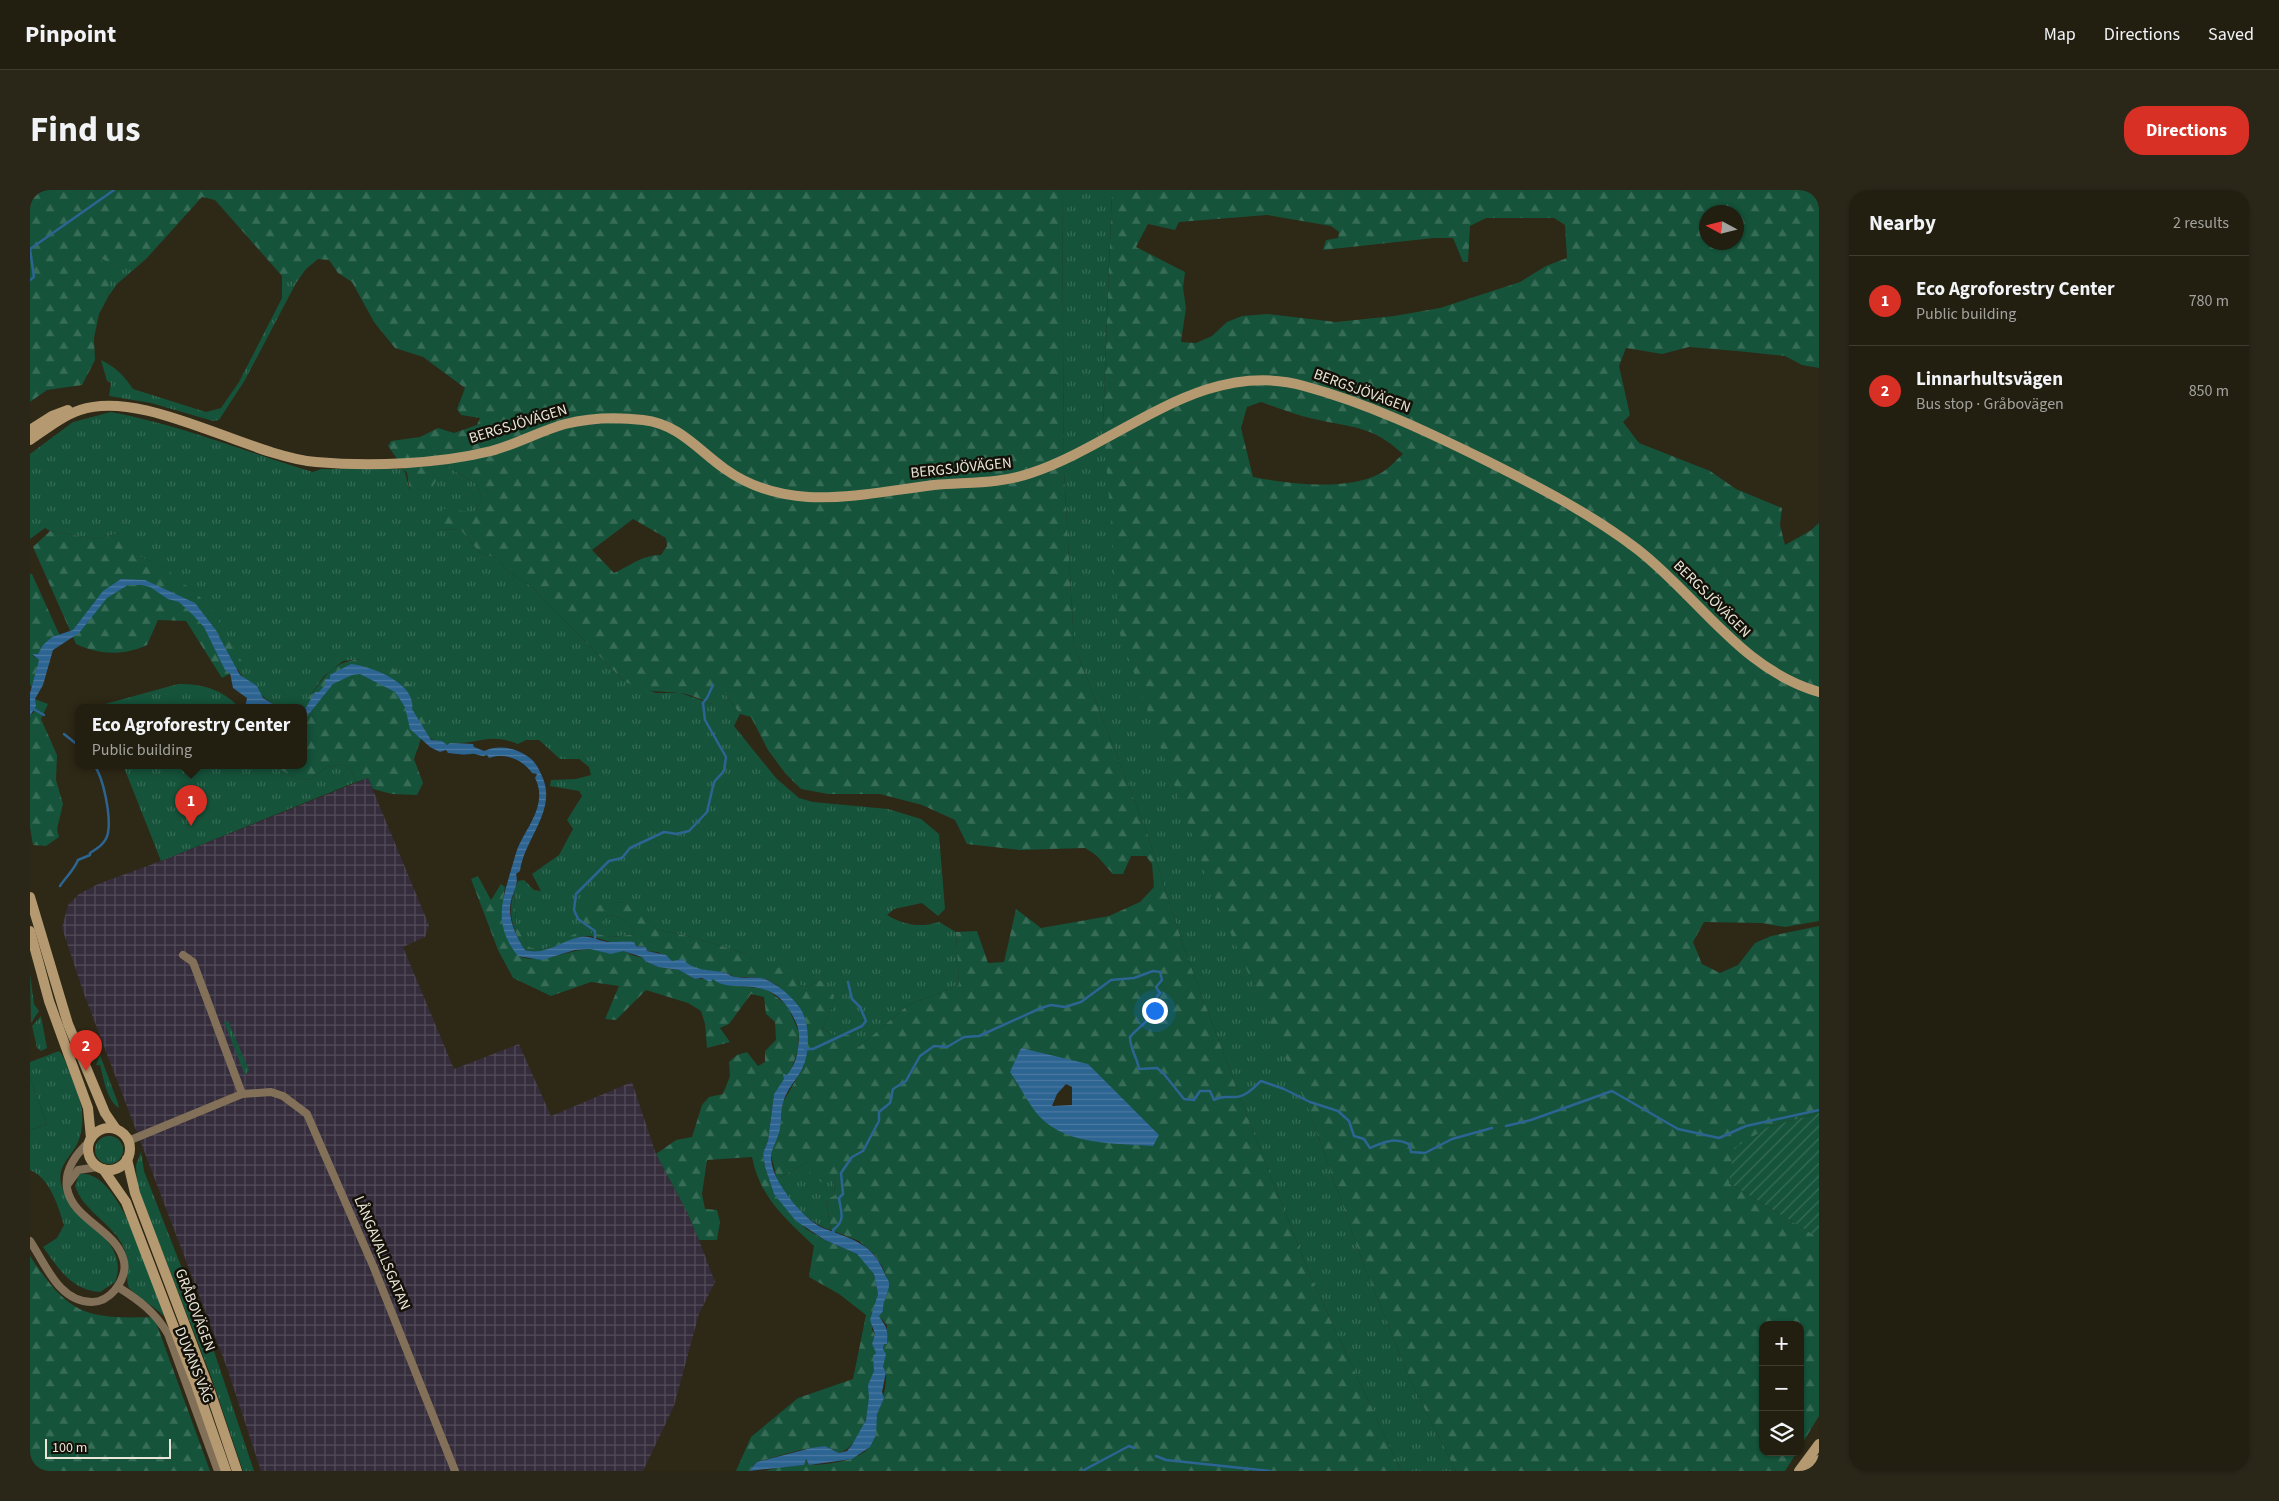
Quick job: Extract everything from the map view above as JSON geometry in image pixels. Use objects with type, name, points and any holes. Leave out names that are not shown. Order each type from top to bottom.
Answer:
[{"type":"main road","name":"BERGSJÖVÄGEN","points":[[30,430],[58,413],[72,408],[106,406],[130,408],[187,422],[283,456],[308,461],[346,464],[426,461],[462,456],[496,449],[575,422],[644,420],[660,423],[678,431],[728,471],[750,484],[784,494],[829,497],[1023,476],[1079,453],[1178,401],[1210,387],[1247,380],[1284,381],[1342,398],[1408,423],[1565,502],[1619,535],[1651,560],[1752,659],[1782,678],[1819,692]]},
{"type":"main road","name":"BERGSJÖVÄGEN","points":[[30,440],[57,421],[88,407]]},
{"type":"main road","points":[[30,897],[68,1024],[105,1113],[116,1129],[128,1141]]},
{"type":"main road","name":"GRÅBOVÄGEN","points":[[30,931],[49,1001],[88,1108],[89,1156],[101,1168],[126,1202],[196,1385],[226,1471]]},
{"type":"main road","points":[[90,1140],[102,1129],[116,1129]]},
{"type":"main road","name":"GRÅBOVÄGEN","points":[[128,1141],[130,1150],[128,1159],[135,1193],[210,1391],[238,1471]]},
{"type":"main road","points":[[101,1168],[119,1168],[128,1159]]},
{"type":"main road","points":[[1799,1471],[1819,1444]]},
{"type":"main road","points":[[1811,1471],[1819,1460]]},
{"type":"street","points":[[182,955],[193,962],[242,1094]]},
{"type":"street","name":"LÅNGAVALLSGATAN","points":[[128,1141],[242,1094],[258,1091],[283,1096],[308,1114],[381,1286],[455,1471]]},
{"type":"street","points":[[30,1241],[54,1280],[71,1297],[96,1302],[108,1297],[118,1286],[125,1269],[119,1249],[114,1241],[75,1204],[67,1186],[67,1176],[72,1162],[90,1140]]},
{"type":"street","points":[[67,1186],[78,1170],[101,1168]]},
{"type":"street","name":"DUVANS VÄG","points":[[118,1286],[149,1308],[160,1320],[168,1334],[218,1471]]},
{"type":"shaded area","points":[[368,778],[429,925],[425,937],[403,947],[454,1069],[519,1044],[551,1116],[632,1082],[656,1154],[687,1212],[699,1240],[715,1282],[699,1314],[674,1406],[643,1471],[261,1471],[227,1368],[84,994],[62,928],[68,905],[79,894],[98,884],[161,861]]},
{"type":"green space","points":[[30,190],[1062,190],[1064,472],[1074,645],[1147,833],[1184,948],[1254,1134],[1312,1280],[1401,1471],[765,1471],[778,1467],[804,1465],[805,1459],[809,1465],[844,1461],[868,1449],[874,1439],[876,1416],[886,1383],[886,1373],[883,1368],[882,1358],[884,1343],[887,1344],[887,1325],[879,1316],[889,1282],[882,1266],[874,1254],[859,1241],[831,1230],[826,1200],[835,1195],[834,1178],[823,1183],[810,1175],[808,1162],[777,1179],[771,1155],[773,1145],[778,1137],[783,1102],[804,1066],[801,1010],[777,985],[766,979],[735,977],[727,973],[697,969],[672,961],[658,952],[647,951],[646,947],[610,942],[591,936],[579,937],[539,953],[525,950],[512,922],[511,907],[514,892],[516,925],[529,947],[541,950],[581,931],[612,937],[636,934],[631,926],[621,918],[608,915],[594,930],[583,926],[577,915],[585,907],[622,902],[642,911],[656,929],[692,937],[746,954],[774,970],[783,965],[796,975],[800,985],[809,987],[818,980],[824,982],[827,990],[834,995],[832,1008],[822,1029],[834,1035],[849,1035],[859,1047],[908,1005],[959,985],[956,932],[977,931],[988,963],[1004,962],[1016,909],[1041,928],[1109,916],[1140,902],[1154,887],[1152,864],[1146,856],[1131,856],[1123,874],[1113,874],[1096,855],[1085,848],[1020,850],[967,844],[955,820],[922,805],[880,794],[828,794],[801,789],[785,773],[768,750],[751,717],[740,714],[723,691],[712,704],[683,694],[638,688],[623,680],[531,586],[510,573],[496,558],[480,553],[461,530],[433,529],[444,509],[474,512],[482,500],[477,484],[444,465],[430,492],[410,491],[407,473],[388,446],[391,441],[420,437],[438,428],[454,433],[477,425],[480,418],[461,415],[457,409],[465,388],[423,357],[395,348],[374,322],[352,282],[338,273],[329,260],[318,259],[306,269],[296,283],[282,276],[215,200],[202,197],[146,259],[139,263],[123,268],[100,258],[109,271],[110,284],[108,297],[99,314],[94,338],[95,360],[82,385],[47,390],[30,402]],"holes":[[[633,519],[666,538],[667,546],[661,555],[654,555],[643,559],[614,573],[592,550]],[[1020,1048],[1159,1135],[1041,1117]]]},
{"type":"green space","points":[[1062,190],[1112,190],[1103,424],[1106,447],[1310,1113],[1362,1260],[1411,1382],[1456,1471],[1401,1471],[1312,1280],[1254,1134],[1184,948],[1147,833],[1074,645],[1064,472]]},
{"type":"green space","points":[[1112,190],[1819,190],[1819,368],[1802,365],[1785,356],[1689,347],[1662,354],[1626,348],[1619,366],[1630,415],[1623,422],[1639,443],[1710,471],[1736,489],[1782,508],[1780,525],[1785,545],[1810,531],[1819,523],[1819,921],[1785,927],[1761,923],[1704,922],[1693,942],[1702,964],[1720,973],[1738,965],[1755,943],[1771,936],[1819,926],[1819,1113],[1768,1127],[1729,1183],[1819,1238],[1819,1416],[1804,1440],[1804,1321],[1759,1321],[1759,1456],[1794,1456],[1785,1471],[1456,1471],[1411,1382],[1362,1260],[1310,1113],[1212,891],[1120,634],[1103,424]],"holes":[[[1267,215],[1331,226],[1339,232],[1338,238],[1326,240],[1323,250],[1434,238],[1453,238],[1463,262],[1468,262],[1470,226],[1486,218],[1554,218],[1565,225],[1567,258],[1546,266],[1520,282],[1440,308],[1394,316],[1336,322],[1267,314],[1242,316],[1227,322],[1212,336],[1196,343],[1181,342],[1186,308],[1183,288],[1185,272],[1136,247],[1148,224],[1175,230],[1179,222]],[[1261,402],[1307,417],[1361,429],[1381,438],[1403,454],[1382,472],[1350,483],[1300,484],[1253,477],[1241,428],[1247,407]]]},
{"type":"green space","points":[[100,257],[123,267],[133,266],[146,259],[117,284],[108,297],[110,284]]},
{"type":"green space","points":[[282,276],[296,283],[245,380],[219,420],[213,421],[151,403],[109,396],[111,383],[107,381],[101,360],[119,372],[133,389],[206,412],[221,408],[239,382],[282,298]]},
{"type":"green space","points":[[111,412],[137,417],[188,431],[313,472],[321,469],[404,469],[410,491],[444,465],[477,484],[482,500],[474,512],[434,529],[461,530],[480,553],[496,558],[510,573],[531,586],[623,680],[656,693],[680,693],[712,704],[722,690],[740,714],[734,726],[776,778],[799,798],[813,802],[888,809],[921,819],[939,834],[945,909],[938,916],[922,903],[894,909],[887,915],[899,921],[919,925],[939,922],[956,932],[959,985],[908,1005],[858,1048],[849,1035],[834,1035],[822,1029],[832,1008],[826,990],[818,980],[809,987],[800,985],[796,975],[774,971],[746,954],[692,937],[656,929],[642,912],[622,902],[606,905],[593,930],[608,915],[625,920],[637,934],[612,937],[581,932],[541,950],[529,947],[516,925],[514,892],[518,881],[524,880],[534,890],[541,891],[532,874],[559,855],[573,829],[567,820],[582,796],[579,791],[550,786],[551,780],[576,779],[591,775],[589,767],[579,759],[560,759],[539,740],[526,740],[518,744],[490,739],[450,743],[447,745],[429,738],[424,729],[428,718],[361,659],[343,661],[324,676],[303,704],[273,704],[243,678],[238,669],[243,666],[194,591],[174,580],[167,567],[140,557],[120,533],[96,539],[50,531],[45,528],[30,539],[30,454],[73,422]]},
{"type":"green space","points":[[50,531],[96,539],[120,533],[134,542],[140,557],[168,567],[177,581],[190,588],[203,600],[222,627],[244,666],[222,678],[186,621],[158,620],[147,645],[129,651],[103,652],[76,644],[33,547]]},
{"type":"green space","points":[[30,574],[32,574],[60,636],[52,637],[38,654],[32,655],[39,660],[32,687],[30,685]]},
{"type":"green space","points":[[361,659],[390,665],[415,690],[428,718],[414,759],[423,783],[417,795],[392,794],[373,789],[368,778],[356,782],[352,772],[343,764],[327,767],[309,780],[295,778],[279,769],[307,769],[307,704],[301,704],[331,671],[338,665]]},
{"type":"green space","points":[[178,684],[196,685],[211,689],[236,704],[105,704]]},
{"type":"green space","points":[[35,699],[48,704],[41,719],[57,755],[56,780],[63,804],[57,829],[59,837],[46,846],[33,845],[30,827],[30,716],[34,712]]},
{"type":"green space","points":[[343,764],[352,772],[356,782],[161,861],[125,769],[279,769],[295,778],[309,780],[327,767]]},
{"type":"green space","points":[[478,876],[491,900],[501,884],[505,887],[504,922],[518,956],[535,959],[590,949],[611,953],[622,951],[642,957],[645,961],[658,967],[679,970],[695,979],[713,979],[732,985],[766,989],[787,1005],[799,1032],[798,1050],[791,1070],[774,1094],[768,1141],[763,1153],[765,1167],[774,1194],[806,1229],[825,1240],[857,1254],[871,1269],[874,1274],[878,1294],[873,1310],[872,1330],[875,1334],[872,1344],[876,1353],[871,1381],[870,1405],[865,1422],[855,1441],[845,1450],[839,1453],[825,1446],[800,1450],[757,1462],[749,1471],[736,1471],[751,1437],[798,1398],[853,1379],[866,1315],[839,1294],[809,1277],[814,1246],[767,1196],[752,1157],[707,1160],[702,1194],[705,1209],[717,1210],[720,1222],[717,1240],[699,1240],[687,1212],[656,1154],[676,1140],[692,1137],[702,1105],[709,1097],[723,1094],[730,1076],[729,1062],[737,1055],[747,1052],[758,1066],[765,1062],[765,1051],[776,1040],[775,1022],[766,1014],[764,997],[751,994],[729,1024],[720,1028],[730,1042],[707,1048],[705,1024],[701,1011],[688,1003],[646,990],[616,1020],[605,1019],[619,986],[591,982],[551,996],[513,978],[498,950],[471,879]]},
{"type":"green space","points":[[30,974],[34,1004],[39,1011],[31,1023]]},
{"type":"green space","points":[[41,1016],[47,1048],[41,1051],[37,1048],[32,1026]]},
{"type":"green space","points":[[228,1021],[249,1070],[245,1075],[224,1022]]},
{"type":"green space","points":[[90,1038],[94,1040],[95,1051],[99,1050],[93,1063],[82,1045],[90,1041]]},
{"type":"green space","points":[[59,1051],[65,1060],[76,1089],[82,1114],[81,1132],[78,1142],[63,1166],[60,1177],[61,1183],[66,1196],[75,1208],[107,1241],[115,1253],[118,1267],[115,1282],[100,1292],[73,1283],[60,1270],[43,1247],[57,1238],[64,1225],[56,1201],[48,1186],[43,1179],[30,1170],[30,1130],[47,1124],[30,1077],[30,1062]]},
{"type":"green space","points":[[100,1055],[119,1108],[108,1094],[100,1065],[96,1065]]},
{"type":"green space","points":[[30,1077],[47,1124],[30,1130]]},
{"type":"green space","points":[[1819,1113],[1819,1238],[1729,1183],[1734,1148],[1768,1127]]},
{"type":"green space","points":[[109,1136],[119,1140],[123,1150],[119,1160],[109,1164],[99,1160],[95,1150],[99,1140]]},
{"type":"green space","points":[[141,1152],[144,1171],[214,1351],[254,1471],[243,1471],[212,1379],[137,1186],[136,1165]]},
{"type":"green space","points":[[808,1162],[834,1178],[835,1195],[826,1201],[831,1230],[815,1222],[799,1210],[786,1195],[777,1179]]},
{"type":"green space","points":[[79,1174],[95,1177],[109,1189],[122,1209],[143,1257],[165,1317],[129,1288],[127,1257],[123,1246],[112,1230],[91,1210],[79,1195],[75,1186]]},
{"type":"green space","points":[[30,1256],[56,1291],[68,1302],[81,1309],[111,1317],[154,1317],[210,1471],[30,1471]]},
{"type":"water","points":[[121,579],[145,580],[195,603],[215,629],[240,675],[257,686],[263,698],[273,704],[246,704],[247,698],[233,688],[230,673],[225,670],[204,627],[179,602],[168,599],[150,587],[128,585],[107,598],[79,633],[53,650],[43,685],[35,699],[36,706],[30,716],[30,693],[39,660],[32,654],[38,654],[43,645],[52,637],[73,630],[103,591]]},
{"type":"water","points":[[351,664],[380,672],[400,684],[407,691],[412,700],[412,709],[431,740],[442,741],[447,745],[450,743],[473,744],[474,747],[484,751],[495,748],[511,749],[522,753],[537,766],[545,787],[544,811],[528,846],[520,871],[516,874],[516,885],[510,907],[513,927],[525,950],[546,950],[580,937],[607,942],[634,942],[636,946],[646,947],[647,951],[666,955],[672,961],[683,959],[697,968],[726,973],[735,977],[765,979],[784,991],[800,1008],[806,1021],[807,1053],[803,1067],[783,1103],[781,1124],[771,1161],[779,1182],[800,1210],[823,1228],[851,1239],[867,1248],[879,1262],[889,1282],[883,1311],[879,1316],[887,1331],[887,1344],[884,1344],[883,1349],[886,1354],[883,1367],[886,1372],[882,1392],[884,1398],[877,1414],[876,1435],[870,1447],[852,1459],[809,1465],[806,1459],[804,1465],[749,1471],[757,1462],[811,1448],[825,1446],[839,1453],[847,1451],[866,1420],[869,1398],[868,1385],[874,1371],[873,1356],[876,1353],[872,1344],[875,1334],[870,1320],[878,1294],[874,1274],[857,1254],[825,1240],[796,1221],[774,1194],[765,1167],[763,1153],[768,1141],[774,1094],[784,1079],[783,1074],[787,1075],[793,1067],[798,1049],[799,1031],[790,1011],[781,999],[771,992],[760,988],[729,985],[713,979],[710,982],[702,978],[695,979],[679,970],[658,967],[645,961],[642,957],[623,951],[611,954],[590,949],[575,950],[542,960],[518,956],[505,935],[502,904],[516,852],[536,811],[539,795],[535,778],[537,774],[532,773],[524,764],[513,758],[495,756],[489,758],[487,755],[448,753],[446,750],[440,752],[430,747],[410,729],[405,707],[395,692],[360,674],[352,675],[333,684],[307,716],[307,706],[315,692],[319,692],[325,685],[325,679],[330,679],[330,675]]},
{"type":"water","points":[[1021,1048],[1088,1064],[1159,1135],[1153,1146],[1093,1141],[1064,1133],[1040,1117],[1010,1072]],"holes":[[[1066,1084],[1072,1087],[1072,1105],[1052,1106],[1057,1094]]]},
{"type":"waterway","points":[[30,249],[114,190]]},
{"type":"waterway","points":[[30,249],[34,277],[30,280]]},
{"type":"waterway","points":[[595,939],[595,931],[578,919],[574,910],[576,894],[609,861],[622,858],[630,848],[664,832],[677,834],[689,831],[707,812],[714,782],[724,771],[726,757],[705,720],[703,703],[713,685]]},
{"type":"waterway","points":[[30,707],[44,715]]},
{"type":"waterway","points":[[64,734],[75,743]]},
{"type":"waterway","points":[[60,886],[78,860],[90,855],[107,837],[109,826],[106,798],[97,769]]},
{"type":"waterway","points":[[834,1234],[833,1230],[840,1223],[842,1216],[839,1198],[843,1194],[841,1173],[852,1157],[863,1151],[879,1121],[879,1112],[890,1103],[893,1089],[906,1081],[920,1056],[934,1046],[947,1047],[964,1037],[979,1036],[1041,1008],[1051,1005],[1065,1007],[1081,1002],[1111,980],[1134,978],[1153,971],[1160,972],[1162,980],[1156,987],[1160,993],[1149,1007],[1153,1012],[1151,1016],[1130,1037],[1131,1045],[1139,1069],[1157,1068],[1184,1099],[1194,1100],[1200,1091],[1210,1091],[1214,1100],[1221,1097],[1238,1097],[1249,1092],[1261,1081],[1284,1089],[1310,1102],[1338,1111],[1349,1121],[1354,1136],[1364,1139],[1370,1148],[1385,1142],[1399,1141],[1409,1144],[1411,1152],[1425,1153],[1452,1139],[1492,1128]]},
{"type":"waterway","points":[[805,1049],[813,1049],[862,1026],[866,1021],[860,1007],[852,999],[848,982]]},
{"type":"waterway","points":[[1506,1126],[1531,1120],[1612,1091],[1678,1129],[1719,1138],[1746,1126],[1819,1110]]},
{"type":"waterway","points":[[1082,1471],[1129,1446],[1134,1448]]},
{"type":"waterway","points":[[1156,1456],[1166,1460],[1270,1471]]},
{"type":"place","name":"Eco Agroforestry Center","points":[[191,826]]},
{"type":"place","name":"Linnarhultsvägen","points":[[86,1071]]}]
